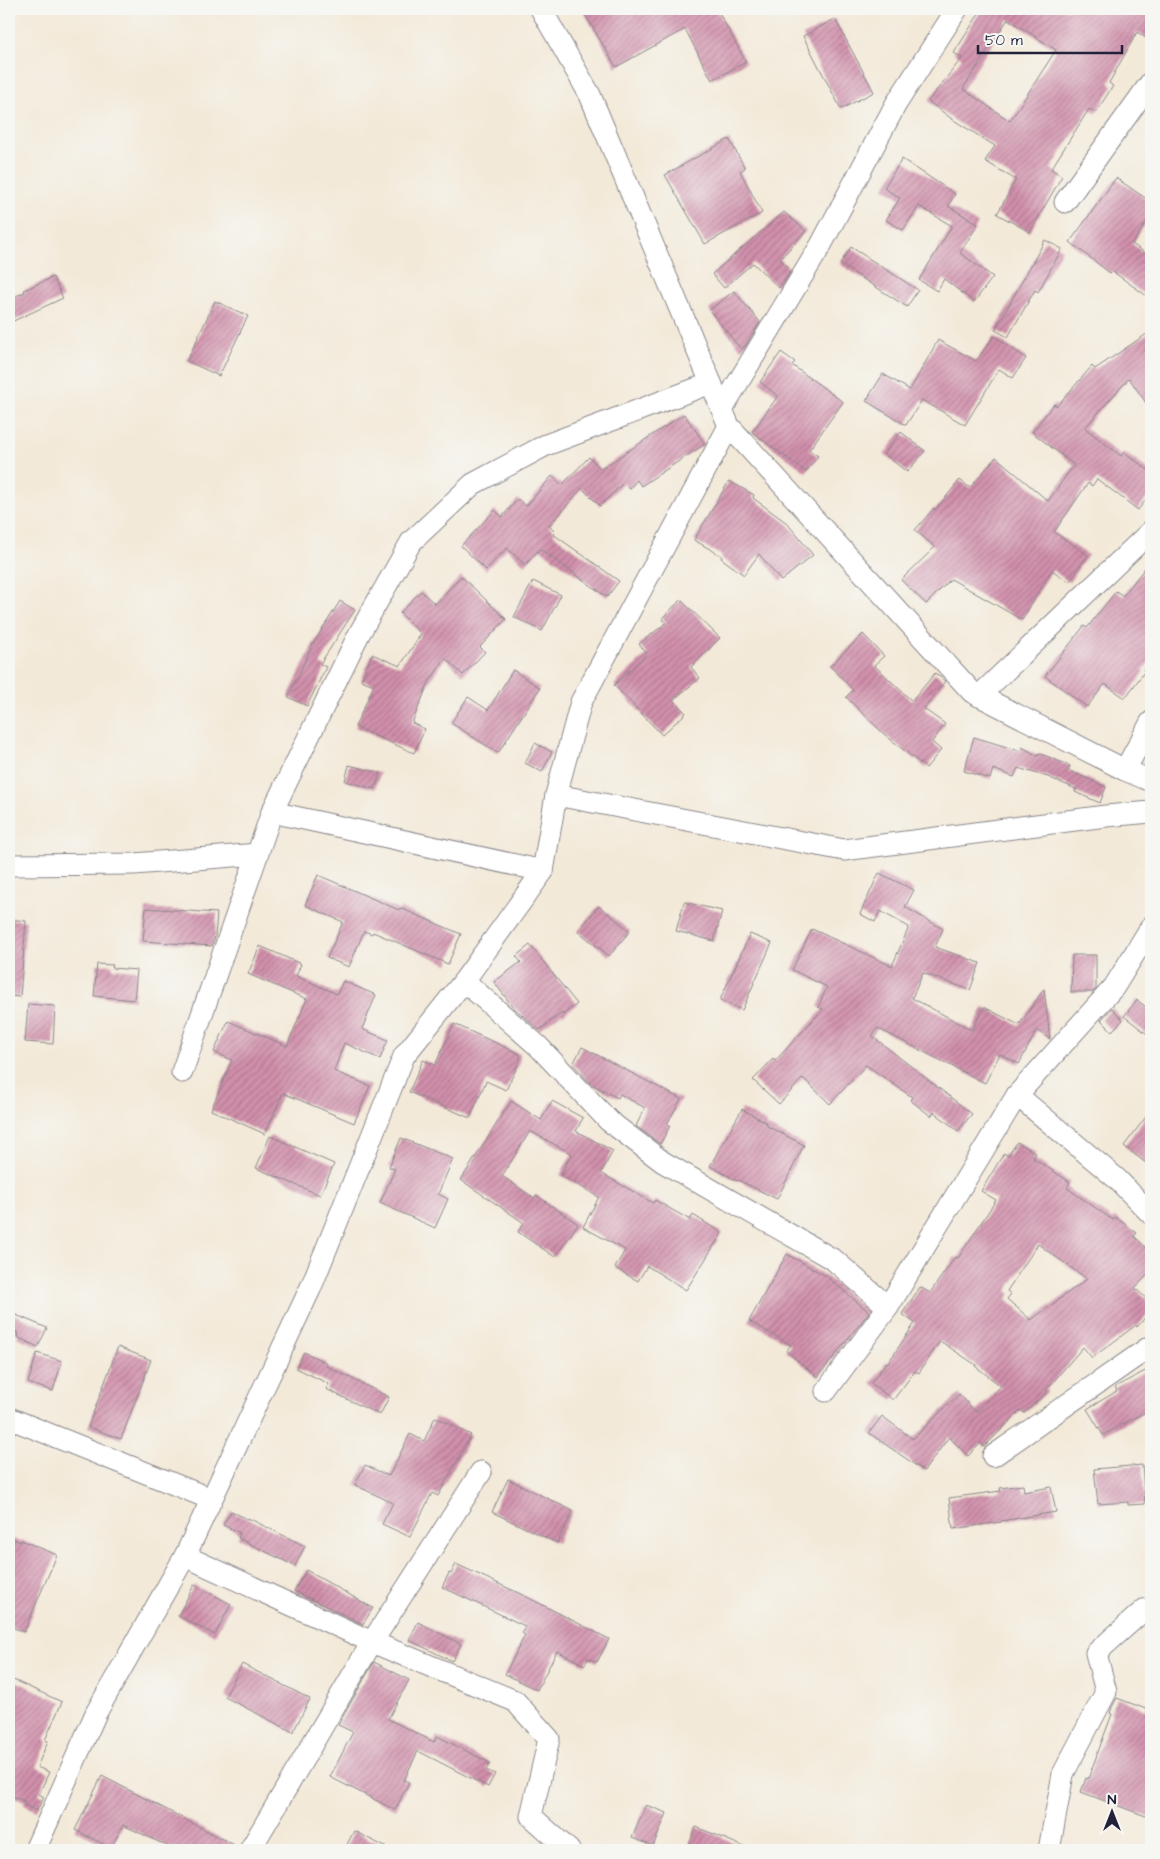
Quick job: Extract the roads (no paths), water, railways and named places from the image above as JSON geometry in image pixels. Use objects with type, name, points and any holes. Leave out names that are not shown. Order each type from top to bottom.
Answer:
[{"type":"street","points":[[541,9],[590,95],[726,417],[972,692],[1125,770],[1151,780]]},
{"type":"street","points":[[35,1850],[96,1712],[185,1556],[311,1287],[404,1056],[464,981],[543,871],[556,795],[581,702],[726,417],[896,104],[956,9]]},
{"type":"street","points":[[1065,202],[1151,82]]},
{"type":"street","points":[[182,1072],[272,812],[359,634],[411,542],[473,484],[538,450],[711,383]]},
{"type":"street","points":[[979,696],[1151,531]]},
{"type":"street","points":[[1125,770],[1151,722]]},
{"type":"street","points":[[556,795],[844,850],[1106,816],[1151,812]]},
{"type":"street","points":[[272,812],[543,871]]},
{"type":"street","points":[[9,865],[134,864],[258,854]]},
{"type":"street","points":[[826,1391],[888,1307],[1017,1095],[1114,988],[1151,927]]},
{"type":"street","points":[[464,981],[538,1046],[609,1121],[663,1162],[834,1260],[888,1307]]},
{"type":"street","points":[[1017,1095],[1117,1179],[1151,1214]]},
{"type":"street","points":[[993,1456],[1151,1346]]},
{"type":"street","points":[[9,1418],[211,1498]]},
{"type":"street","points":[[250,1850],[372,1642],[481,1472]]},
{"type":"street","points":[[185,1556],[372,1642],[515,1701],[549,1739],[531,1816],[569,1850]]},
{"type":"street","points":[[1048,1850],[1063,1774],[1106,1692],[1096,1653],[1144,1610],[1151,1613]]}]
